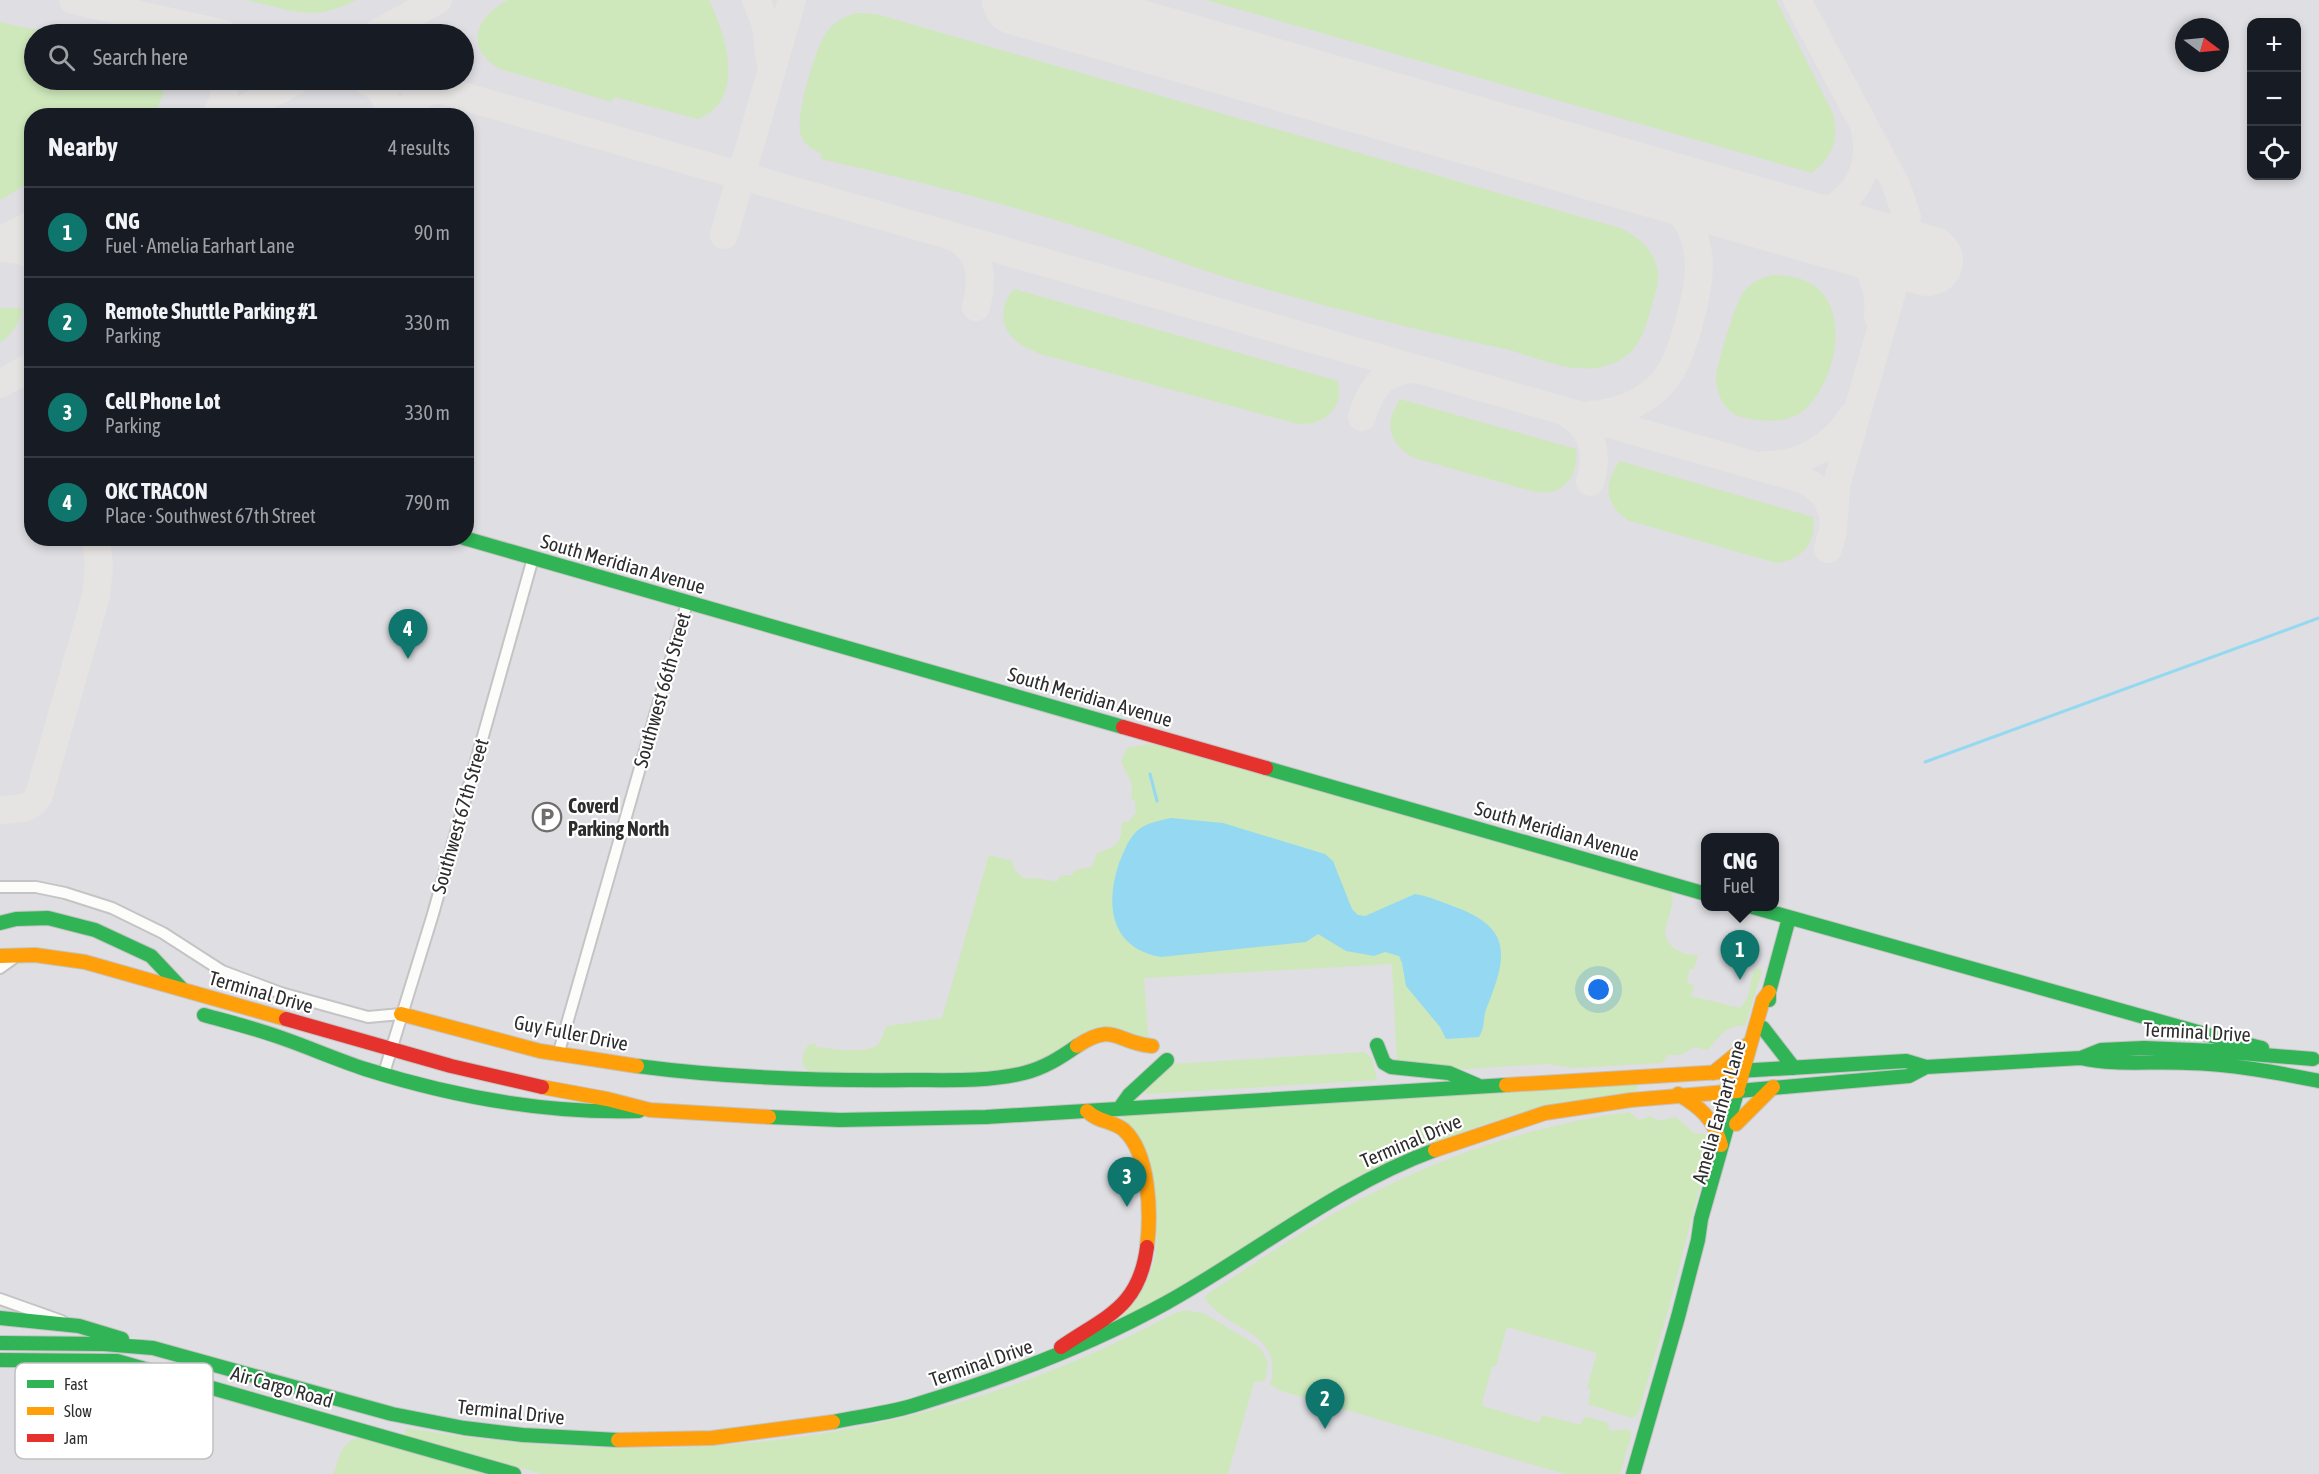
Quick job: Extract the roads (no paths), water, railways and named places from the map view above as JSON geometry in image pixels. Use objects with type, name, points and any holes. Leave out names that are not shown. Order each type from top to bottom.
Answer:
[{"type":"main road","name":"South Meridian Avenue","points":[[474,541],[1701,893]]},
{"type":"main road","points":[[1766,911],[2212,1036],[2316,1060]]},
{"type":"main road","name":"Terminal Drive","points":[[0,923],[41,917],[90,927],[153,957],[183,990],[391,1050],[494,1077],[607,1099],[650,1110],[722,1115],[840,1120],[952,1118],[1906,1061],[1926,1067],[2081,1058],[2101,1050],[2144,1048],[2216,1051],[2316,1060]]},
{"type":"main road","name":"Amelia Earhart Lane","points":[[1698,1240],[1709,1221],[1736,1124],[1747,1071],[1763,1028],[1769,1004],[1769,992],[1789,918]]},
{"type":"main road","points":[[0,956],[18,954],[85,962],[183,990]]},
{"type":"main road","name":"Amelia Earhart Lane","points":[[1747,1071],[1751,1042],[1763,1000],[1769,992]]},
{"type":"main road","points":[[249,1028],[254,1010]]},
{"type":"main road","name":"Guy Fuller Drive","points":[[401,1014],[558,1054],[676,1071],[776,1079],[900,1082],[1015,1076],[1045,1066],[1099,1035],[1109,1033],[1144,1046],[1152,1046]]},
{"type":"main road","points":[[204,1015],[277,1036],[328,1057],[447,1091],[524,1106],[605,1114],[650,1110]]},
{"type":"main road","points":[[1763,1028],[1794,1068]]},
{"type":"main road","points":[[1713,1073],[1751,1042]]},
{"type":"main road","points":[[1377,1045],[1384,1063],[1391,1067],[1449,1073],[1482,1087]]},
{"type":"main road","name":"Terminal Drive","points":[[2081,1058],[2101,1064],[2174,1062],[2277,1072],[2319,1081]]},
{"type":"main road","points":[[1119,1109],[1128,1094],[1167,1060]]},
{"type":"main road","name":"Terminal Drive","points":[[213,1365],[352,1404],[428,1422],[523,1435],[655,1441],[712,1438],[830,1424],[916,1405],[1029,1368],[1166,1303],[1329,1201],[1431,1152],[1502,1125],[1545,1113],[1678,1094],[1908,1076],[1926,1067]]},
{"type":"main road","points":[[1736,1124],[1773,1087]]},
{"type":"main road","name":"Amelia Earhart Lane","points":[[1633,1474],[1678,1317],[1721,1147],[1742,1090]]},
{"type":"main road","points":[[1678,1094],[1707,1112],[1713,1119],[1721,1147]]},
{"type":"main road","points":[[1029,1368],[1117,1311],[1131,1294],[1142,1275],[1149,1246],[1144,1166],[1140,1154],[1134,1142],[1120,1127],[1098,1120],[1086,1111]]},
{"type":"main road","points":[[0,1318],[79,1326],[153,1348]]},
{"type":"main road","name":"Terminal Drive","points":[[0,1343],[104,1344],[153,1348],[206,1363]]},
{"type":"main road","name":"Air Cargo Road","points":[[0,1360],[30,1362],[97,1358],[124,1363]]},
{"type":"main road","name":"Air Cargo Road","points":[[213,1388],[514,1474]]},
{"type":"street","name":"Southwest 67th Street","points":[[384,1074],[433,914],[532,558]]},
{"type":"street","name":"Southwest 66th Street","points":[[558,1054],[687,603]]},
{"type":"street","name":"Guy Fuller Drive","points":[[0,887],[36,887],[84,898],[112,908],[163,933],[222,971],[281,993],[368,1017],[401,1014]]},
{"type":"street","points":[[0,968],[18,954]]},
{"type":"street","points":[[0,1299],[79,1326]]},
{"type":"water","points":[[1171,818],[1223,823],[1325,854],[1333,861],[1352,909],[1358,915],[1365,916],[1415,894],[1455,907],[1474,915],[1487,924],[1496,935],[1501,959],[1499,973],[1479,1037],[1446,1039],[1440,1027],[1406,986],[1399,956],[1385,952],[1374,956],[1346,951],[1318,934],[1306,942],[1161,957],[1144,952],[1131,944],[1122,934],[1113,909],[1112,894],[1119,863],[1129,841],[1138,830],[1151,823]]},
{"type":"waterway","points":[[1925,762],[2319,618]]},
{"type":"waterway","points":[[1150,774],[1157,801]]},
{"type":"place","name":"OKC TRACON","points":[[408,659]]},
{"type":"place","name":"Coverd Parking North","points":[[547,817]]},
{"type":"place","name":"CNG","points":[[1740,980]]},
{"type":"place","name":"Cell Phone Lot","points":[[1127,1207]]},
{"type":"place","name":"Remote Shuttle Parking #1","points":[[1325,1429]]}]
